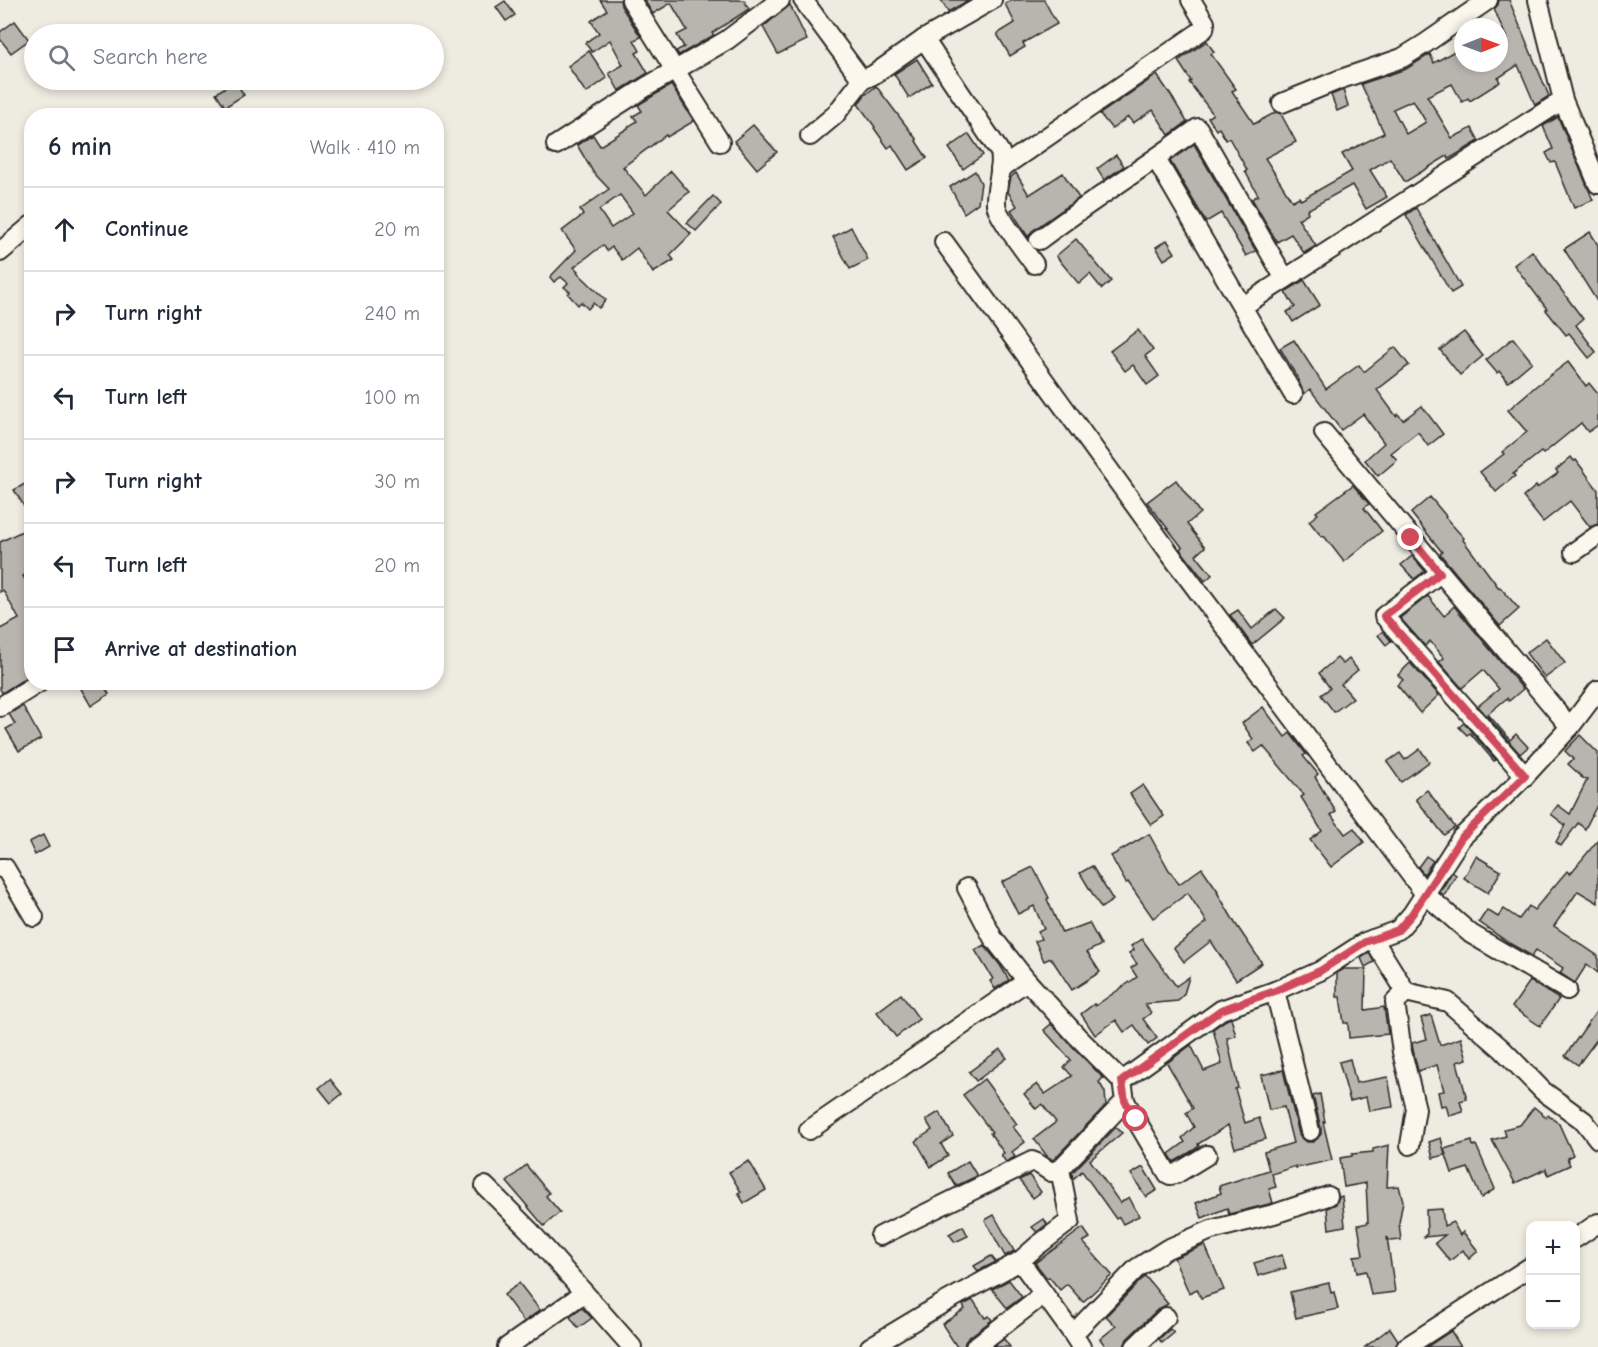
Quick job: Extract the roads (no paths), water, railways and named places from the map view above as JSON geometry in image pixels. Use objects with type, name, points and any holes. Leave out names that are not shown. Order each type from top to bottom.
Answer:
[{"type":"street","points":[[631,0],[720,142]]},
{"type":"street","points":[[556,145],[646,87],[727,40],[780,0]]},
{"type":"street","points":[[803,0],[862,80]]},
{"type":"street","points":[[810,136],[835,115],[862,80],[873,75],[924,39],[992,0]]},
{"type":"street","points":[[1000,169],[1204,29],[1205,23],[1191,0]]},
{"type":"street","points":[[1282,103],[1402,58],[1488,0]]},
{"type":"street","points":[[1538,0],[1563,100],[1598,184]]},
{"type":"street","points":[[924,39],[1000,152],[1002,160],[996,188],[996,208],[1034,264]]},
{"type":"street","points":[[1243,306],[1563,100]]},
{"type":"street","points":[[1039,240],[1078,210],[1156,159],[1198,128],[1285,279]]},
{"type":"street","points":[[1156,159],[1293,393]]},
{"type":"street","points":[[0,252],[24,232]]},
{"type":"street","points":[[944,242],[1176,562],[1425,894],[1471,934],[1567,990]]},
{"type":"street","points":[[1324,433],[1570,727]]},
{"type":"street","points":[[1574,552],[1598,535]]},
{"type":"street","points":[[1440,573],[1384,616],[1525,776]]},
{"type":"street","points":[[0,707],[27,690]]},
{"type":"street","points":[[1122,1081],[1221,1010],[1275,991],[1320,971],[1365,942],[1398,930],[1412,914],[1461,838],[1525,776],[1570,727],[1598,690]]},
{"type":"street","points":[[0,868],[5,868],[34,917]]},
{"type":"street","points":[[967,888],[993,938],[1027,981],[1122,1081],[1125,1101],[1168,1174],[1176,1174],[1207,1155]]},
{"type":"street","points":[[1373,939],[1406,992],[1448,1002],[1502,1049],[1543,1091],[1584,1122],[1598,1139]]},
{"type":"street","points":[[810,1130],[1027,981]]},
{"type":"street","points":[[1275,991],[1310,1131]]},
{"type":"street","points":[[1406,992],[1395,1002],[1402,1052],[1416,1108],[1410,1145]]},
{"type":"street","points":[[880,1236],[1032,1161],[1051,1172],[1060,1169],[1125,1101]]},
{"type":"street","points":[[870,1347],[1020,1261],[1070,1221],[1060,1169]]},
{"type":"street","points":[[485,1186],[529,1230],[632,1347]]},
{"type":"street","points":[[1020,1261],[1077,1340],[1137,1268],[1167,1249],[1211,1230],[1274,1214],[1328,1196]]},
{"type":"street","points":[[1580,1235],[1598,1223]]},
{"type":"street","points":[[1406,1347],[1526,1270]]},
{"type":"street","points":[[507,1347],[534,1340],[584,1293]]},
{"type":"street","points":[[975,1347],[1044,1294]]},
{"type":"street","points":[[1135,1347],[1167,1317]]}]
